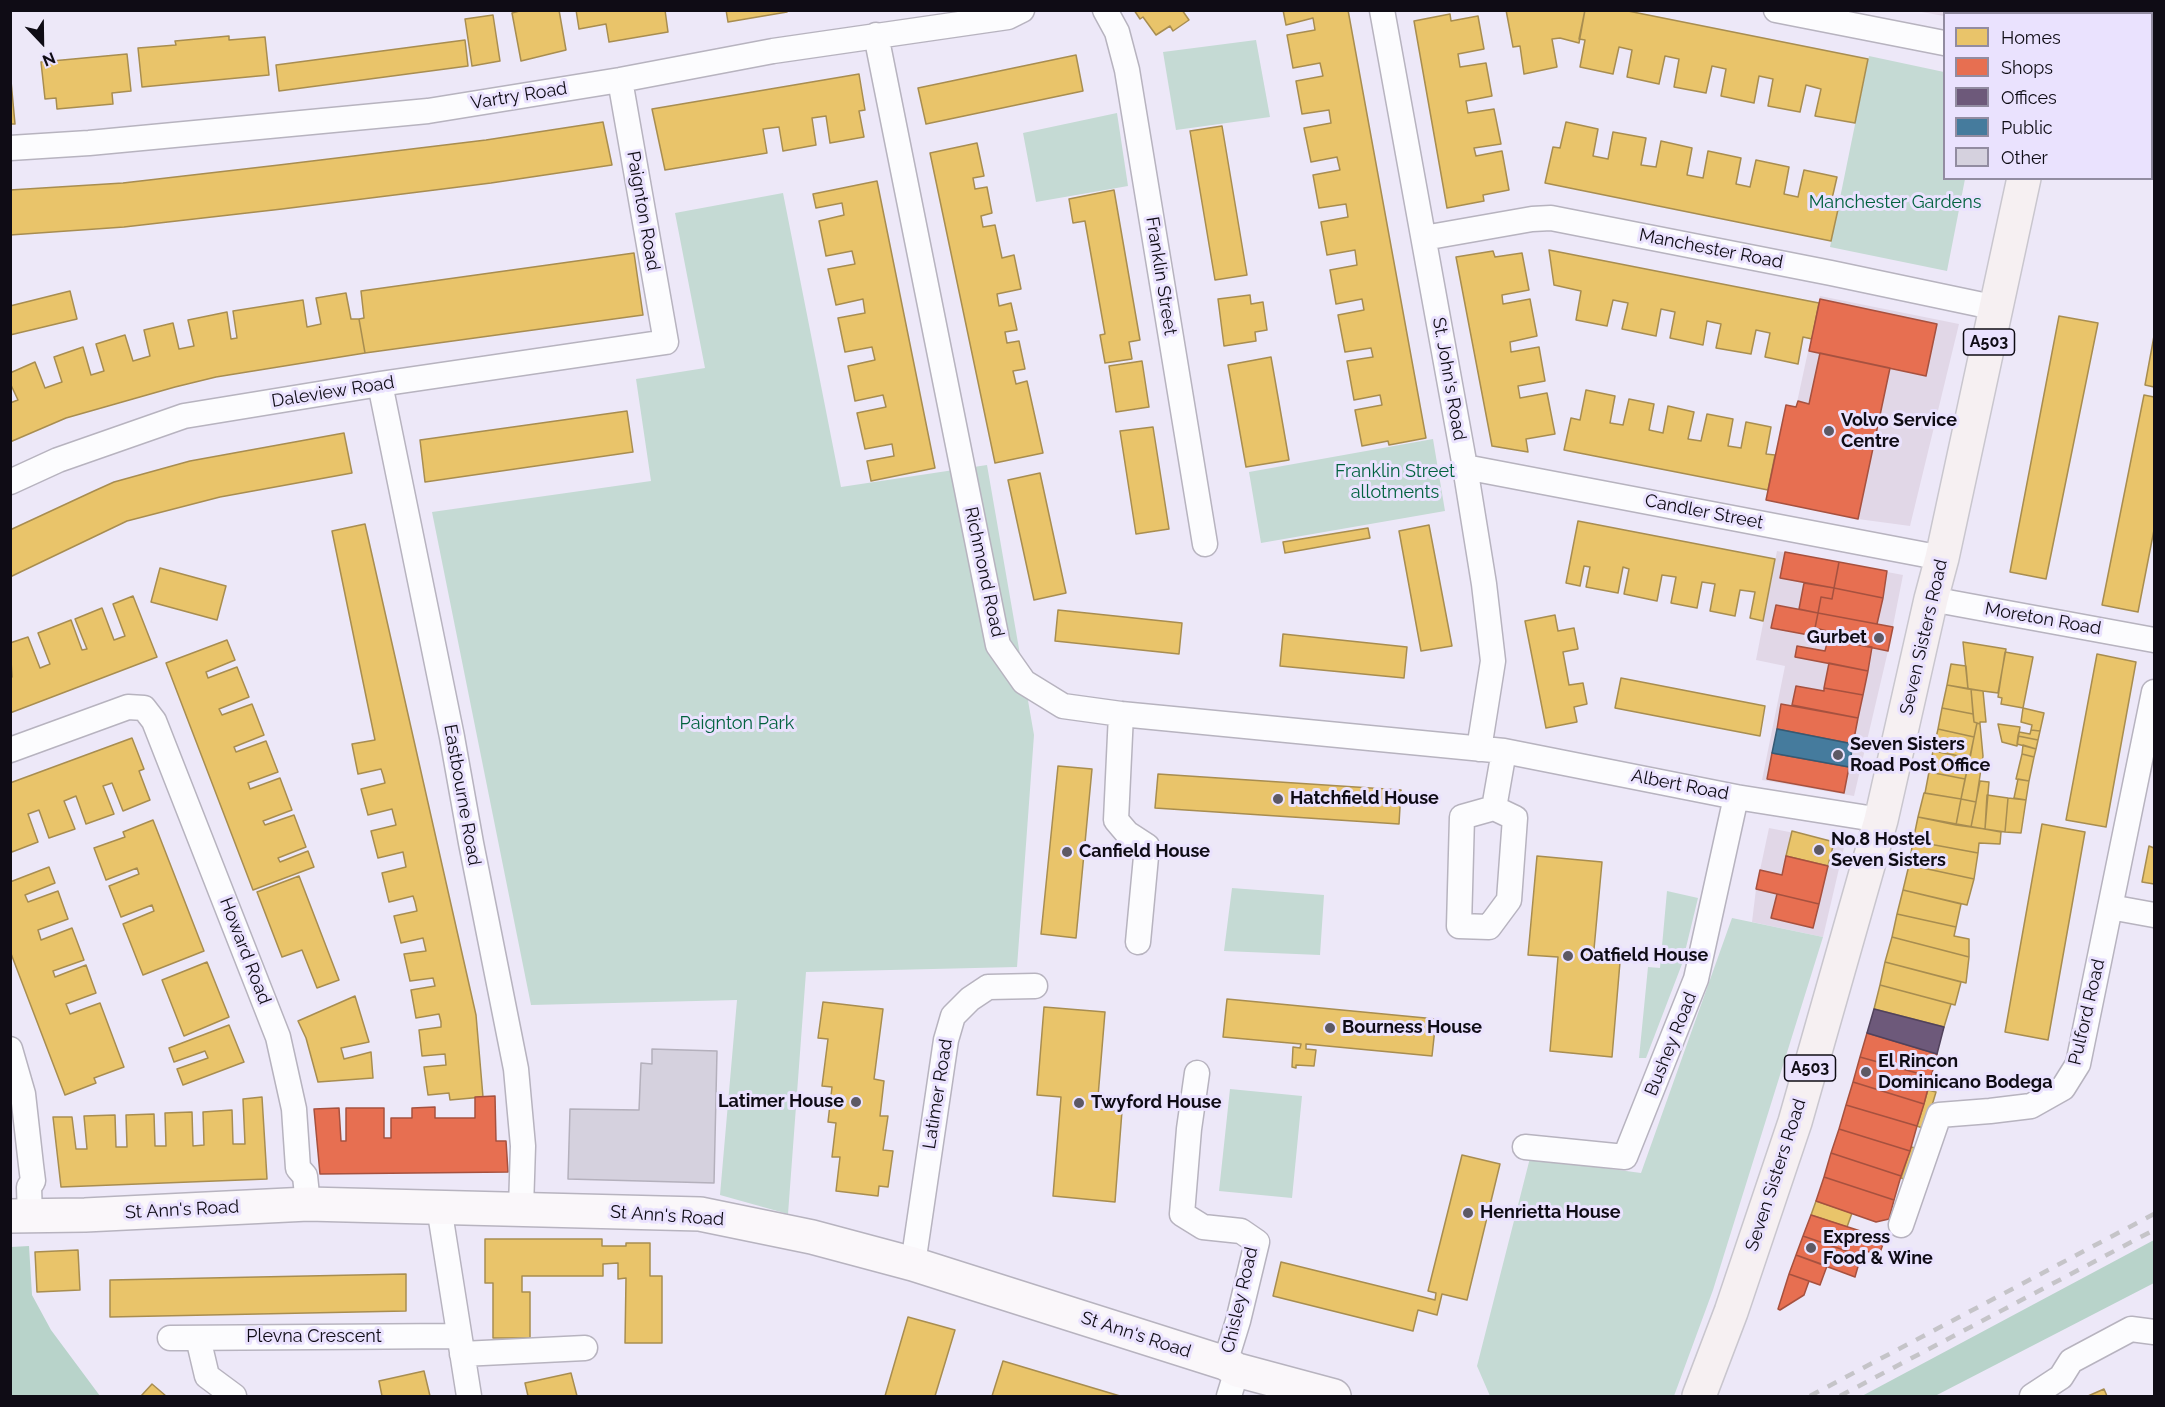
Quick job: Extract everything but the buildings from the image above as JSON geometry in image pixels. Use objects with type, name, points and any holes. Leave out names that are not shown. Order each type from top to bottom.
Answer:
[{"type":"highway","name":"Seven Sisters Road","points":[[1699,1396],[1731,1312],[1795,1122],[1881,820],[1942,558],[2024,180]]},
{"type":"main road","name":"St Ann's Road","points":[[20,1216],[308,1204],[700,1214],[812,1237],[913,1264],[1230,1377],[1334,1396]]},
{"type":"street","name":"Vartry Road","points":[[10,148],[100,142],[428,111],[620,80],[773,51],[1008,17],[1022,10]]},
{"type":"street","name":"Franklin Street","points":[[1105,10],[1117,32],[1127,70],[1205,544]]},
{"type":"street","name":"St. John's Road","points":[[1382,10],[1484,584],[1493,661],[1479,748]]},
{"type":"street","points":[[1776,10],[1943,44]]},
{"type":"street","name":"Richmond Road","points":[[876,35],[998,645],[1024,682],[1063,706],[1121,714],[1479,748]]},
{"type":"street","name":"Paignton Road","points":[[620,80],[666,342]]},
{"type":"street","name":"Manchester Road","points":[[1424,238],[1532,219],[1551,218],[1997,308]]},
{"type":"street","name":"Daleview Road","points":[[10,482],[58,460],[184,417],[380,384],[666,342]]},
{"type":"street","name":"Eastbourne Road","points":[[380,384],[452,737],[516,1069],[523,1146],[521,1208]]},
{"type":"street","name":"Candler Street","points":[[1465,467],[1942,558]]},
{"type":"street","name":"Moreton Road","points":[[1931,599],[2154,640]]},
{"type":"street","name":"Pulford Road","points":[[1901,1225],[1939,1115],[1990,1112],[2031,1106],[2063,1089],[2078,1064],[2154,692]]},
{"type":"street","name":"Howard Road","points":[[10,750],[128,707],[144,708],[154,721],[279,1037],[294,1109],[298,1168],[305,1176],[308,1204]]},
{"type":"street","points":[[1121,714],[1116,820],[1127,833],[1147,846],[1138,942]]},
{"type":"street","name":"Albert Road","points":[[1479,748],[1736,796],[1881,820]]},
{"type":"street","points":[[1494,808],[1504,751]]},
{"type":"street","name":"Bushey Road","points":[[1526,1147],[1625,1156],[1696,980],[1736,796]]},
{"type":"street","points":[[1494,808],[1515,818],[1509,900],[1489,927],[1459,926],[1462,817],[1494,808]]},
{"type":"street","points":[[2110,907],[2154,915]]},
{"type":"street","name":"Latimer Road","points":[[913,1264],[946,1040],[953,1016],[970,999],[988,987],[1035,986]]},
{"type":"street","points":[[10,1049],[23,1094],[33,1181],[28,1187],[20,1216]]},
{"type":"street","name":"Chisley Road","points":[[1197,1073],[1189,1130],[1182,1214],[1203,1227],[1240,1232],[1257,1242],[1238,1321],[1230,1377]]},
{"type":"street","points":[[439,1207],[469,1396]]},
{"type":"street","points":[[2032,1396],[2061,1377],[2071,1361],[2131,1329],[2154,1332]]},
{"type":"street","name":"Plevna Crescent","points":[[170,1338],[585,1348]]},
{"type":"street","points":[[198,1338],[207,1376],[234,1396]]},
{"type":"shaded area","points":[[1916,11],[2016,11],[1943,12],[1943,16]]},
{"type":"shaded area","points":[[1820,296],[1959,324],[1910,526],[1858,519],[1766,500],[1786,405],[1796,407]]},
{"type":"shaded area","points":[[1777,551],[1903,575],[1888,651],[1854,796],[1762,780],[1785,666],[1756,660]]},
{"type":"shaded area","points":[[1769,828],[1845,843],[1823,937],[1752,922],[1756,889]]},
{"type":"green space","points":[[1256,40],[1270,117],[1176,130],[1163,52]]},
{"type":"green space","name":"Manchester Gardens","points":[[1869,56],[1943,72],[1943,180],[1965,180],[1947,271],[1830,247]]},
{"type":"green space","points":[[1117,113],[1128,186],[1036,202],[1023,133]]},
{"type":"green space","name":"Paignton Park","points":[[783,193],[841,487],[987,465],[1034,735],[1017,967],[806,972],[788,1214],[720,1195],[737,1000],[531,1005],[432,512],[651,481],[636,379],[705,368],[675,213]]},
{"type":"green space","name":"Franklin Street allotments","points":[[1433,439],[1445,511],[1261,543],[1249,472]]},
{"type":"green space","points":[[1232,888],[1324,895],[1320,955],[1224,951]]},
{"type":"green space","points":[[1667,891],[1698,898],[1682,964],[1646,1058],[1639,1058],[1648,967],[1660,968]]},
{"type":"green space","points":[[1732,918],[1823,937],[1713,1290],[1674,1396],[1490,1396],[1477,1366],[1530,1158],[1641,1173]]},
{"type":"green space","points":[[1230,1089],[1302,1096],[1292,1198],[1219,1191]]},
{"type":"green space","points":[[2154,1240],[2154,1283],[1935,1396],[1862,1396]]},
{"type":"green space","points":[[29,1246],[32,1295],[51,1330],[100,1396],[11,1396],[11,1247]]},
{"type":"railway","points":[[1810,1396],[2154,1214]]},
{"type":"railway","points":[[1840,1396],[2154,1230]]},
{"type":"place","name":"Volvo Service Centre","points":[[1829,431]]},
{"type":"place","name":"Gurbet","points":[[1879,638]]},
{"type":"place","name":"Seven Sisters Road Post Office","points":[[1838,755]]},
{"type":"place","name":"Hatchfield House","points":[[1278,799]]},
{"type":"place","name":"No.8 Hostel Seven Sisters","points":[[1819,850]]},
{"type":"place","name":"Canfield House","points":[[1067,852]]},
{"type":"place","name":"Oatfield House","points":[[1568,956]]},
{"type":"place","name":"Bourness House","points":[[1330,1028]]},
{"type":"place","name":"El Rincon Dominicano Bodega","points":[[1866,1072]]},
{"type":"place","name":"Latimer House","points":[[856,1102]]},
{"type":"place","name":"Twyford House","points":[[1079,1103]]},
{"type":"place","name":"Henrietta House","points":[[1468,1213]]},
{"type":"place","name":"Express Food & Wine","points":[[1811,1248]]}]
